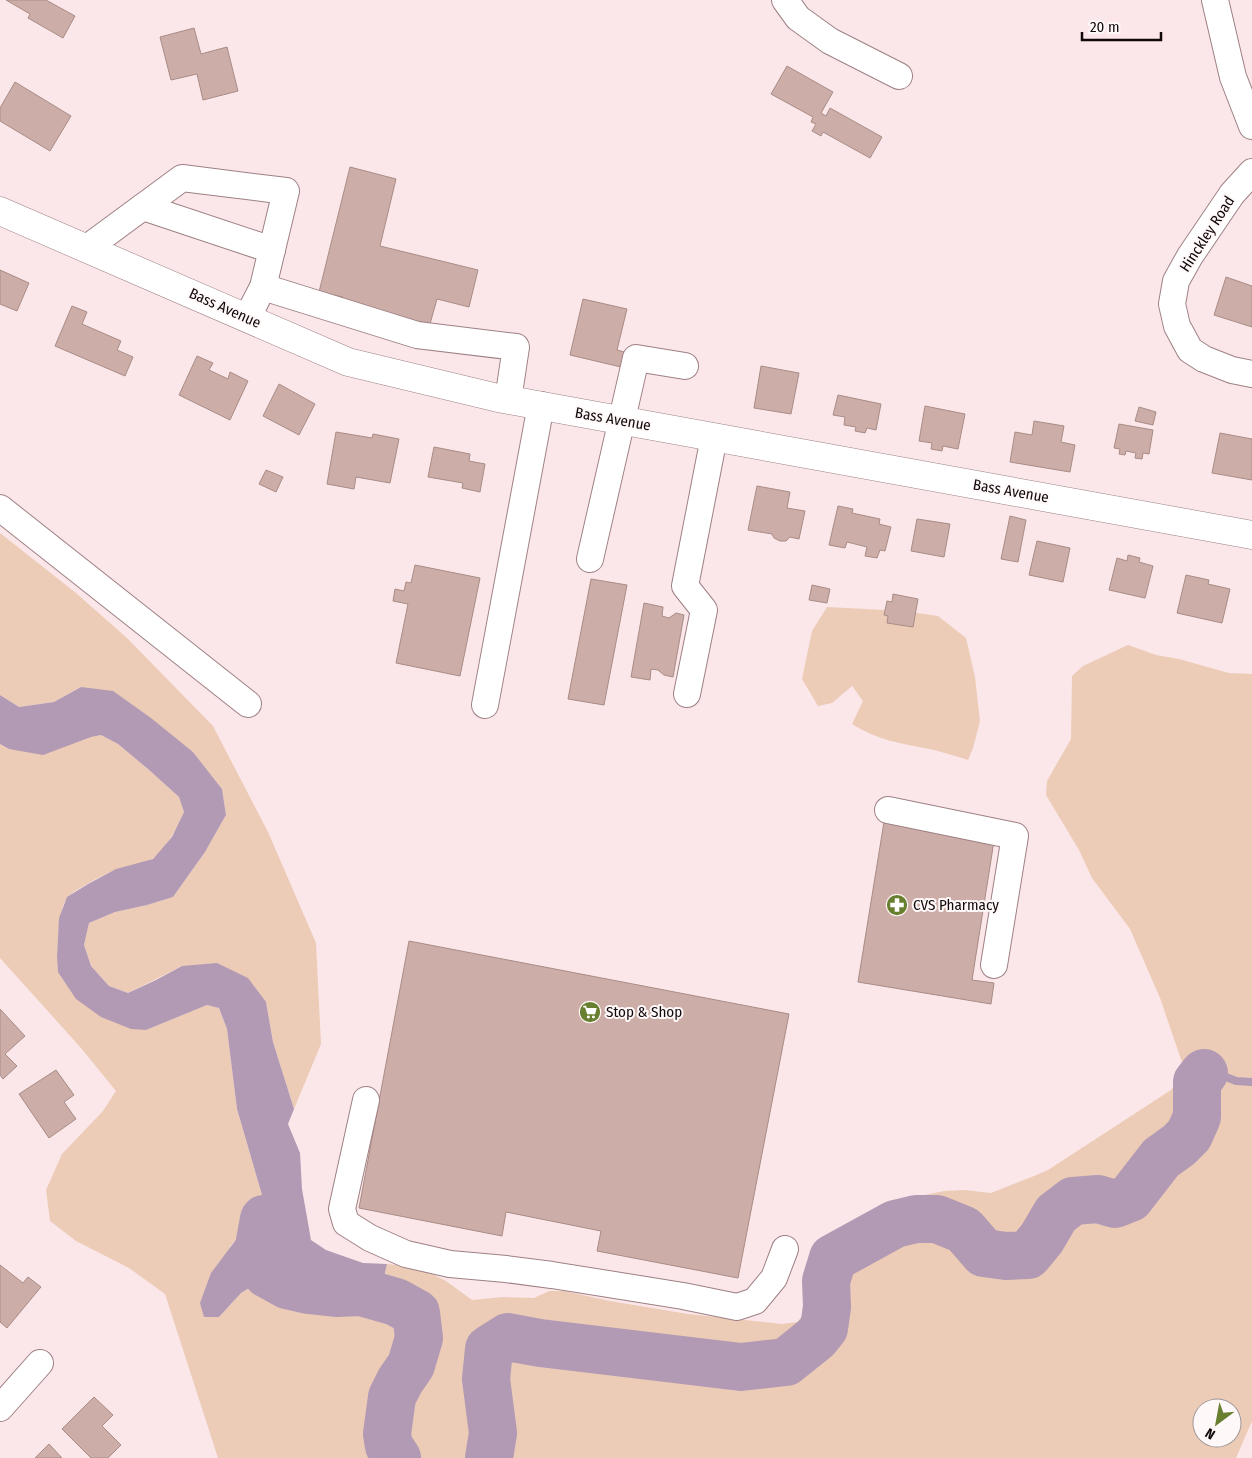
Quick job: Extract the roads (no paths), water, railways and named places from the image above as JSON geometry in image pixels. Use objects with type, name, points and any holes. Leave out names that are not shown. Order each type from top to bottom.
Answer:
[{"type":"main road","name":"Bass Avenue","points":[[0,211],[348,362],[508,400],[1252,535]]},
{"type":"street","points":[[785,0],[798,18],[830,42],[899,76]]},
{"type":"street","points":[[1215,0],[1233,77],[1252,126]]},
{"type":"street","name":"Hinckley Road","points":[[1252,172],[1232,194],[1190,256],[1176,281],[1172,304],[1177,326],[1190,350],[1204,359],[1232,370],[1252,374]]},
{"type":"street","points":[[87,248],[182,178],[286,191],[263,287],[247,318]]},
{"type":"street","points":[[143,207],[272,250]]},
{"type":"street","points":[[263,287],[417,335],[516,347],[508,400]]},
{"type":"street","points":[[590,559],[636,358],[685,366]]},
{"type":"street","points":[[485,705],[541,406]]},
{"type":"street","points":[[688,694],[704,610],[685,586],[714,437]]},
{"type":"street","points":[[0,508],[248,704]]},
{"type":"street","points":[[888,810],[1015,836],[994,965]]},
{"type":"street","points":[[366,1100],[342,1209],[346,1223],[370,1238],[406,1254],[450,1264],[552,1275],[683,1296],[737,1307],[755,1301],[774,1278],[785,1249]]},
{"type":"street","points":[[0,1408],[40,1363]]},
{"type":"waterway","points":[[1204,1073],[1216,1073],[1236,1081],[1252,1082]]},
{"type":"waterway","points":[[489,1458],[493,1433],[486,1379],[489,1349],[508,1337],[540,1343],[741,1367],[786,1362],[816,1338],[824,1328],[827,1307],[826,1281],[833,1258],[895,1224],[916,1219],[937,1219],[964,1230],[984,1253],[1006,1256],[1028,1255],[1042,1238],[1056,1214],[1073,1201],[1098,1199],[1115,1204],[1130,1198],[1161,1158],[1189,1135],[1197,1117],[1197,1082],[1204,1073]]},
{"type":"waterway","points":[[264,1219],[258,1252],[267,1274],[287,1285],[309,1290],[336,1293],[361,1292],[396,1302],[416,1313],[419,1338],[411,1365],[392,1397],[387,1434],[389,1446],[397,1458]]},
{"type":"place","name":"CVS Pharmacy","points":[[897,905]]},
{"type":"place","name":"Stop & Shop","points":[[590,1012]]}]
